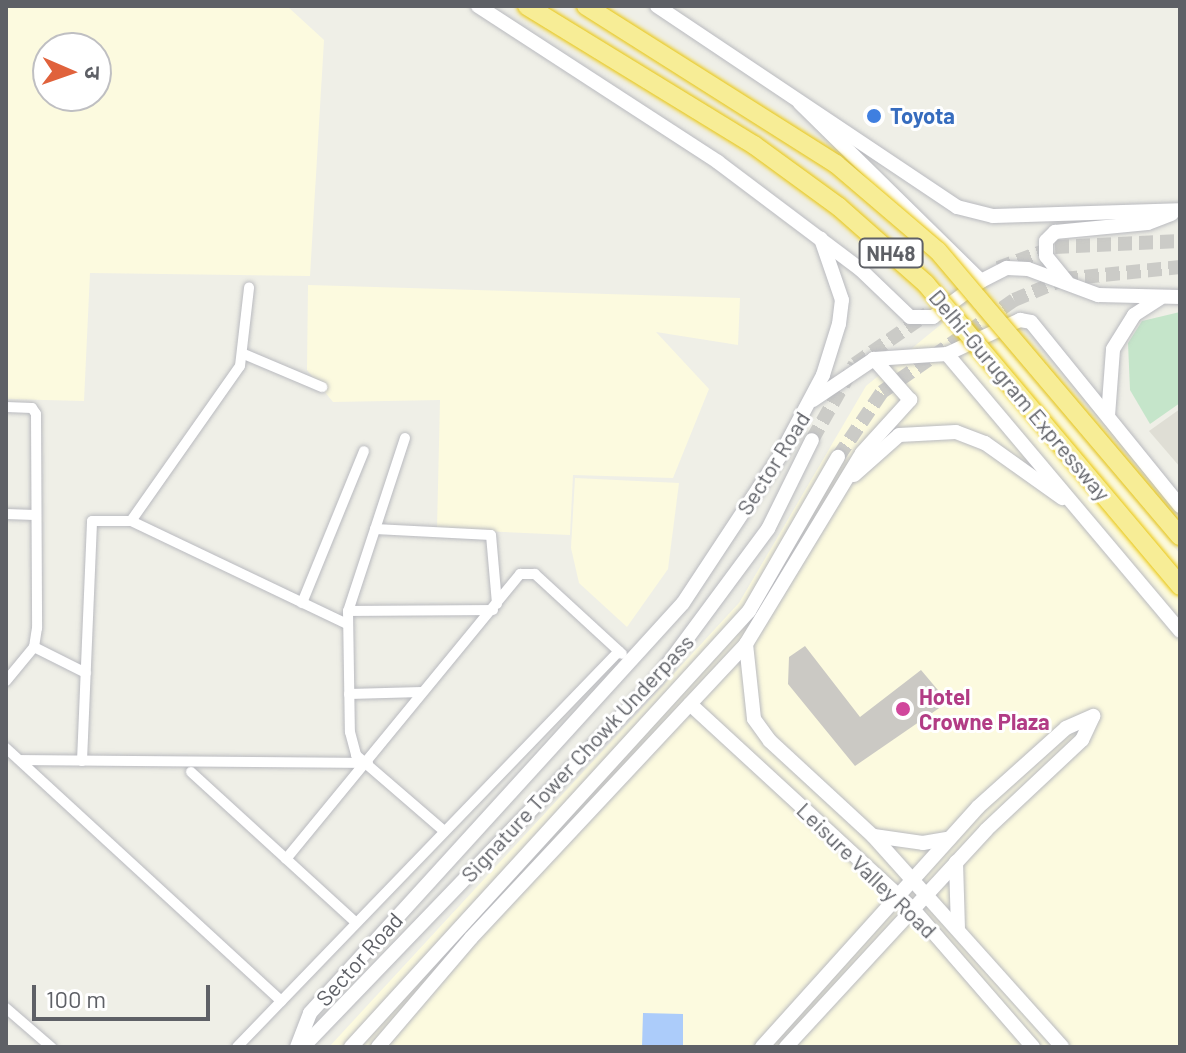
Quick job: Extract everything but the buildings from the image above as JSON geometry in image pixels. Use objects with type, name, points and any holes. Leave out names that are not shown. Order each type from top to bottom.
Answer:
[{"type":"highway","name":"Delhi-Gurugram Expressway","points":[[527,6],[754,145],[915,275],[1180,586]]},
{"type":"highway","name":"Delhi-Gurugram Expressway","points":[[586,6],[836,164],[938,251],[1180,536]]},
{"type":"main road","points":[[478,6],[718,162],[821,239],[920,320],[1007,268],[1028,269],[1098,295],[1180,297]]},
{"type":"main road","points":[[657,6],[800,103],[830,117],[957,207],[993,216],[1179,210]]},
{"type":"main road","points":[[800,103],[981,281]]},
{"type":"main road","points":[[1073,287],[1046,256],[1046,241],[1055,232],[1148,223],[1179,210]]},
{"type":"main road","points":[[810,402],[831,353],[842,300],[821,239]]},
{"type":"main road","points":[[1108,416],[1113,349],[1134,315],[1160,298]]},
{"type":"main road","points":[[874,359],[947,354],[1020,320],[1031,322],[1180,506]]},
{"type":"main road","points":[[947,354],[1085,514],[1180,631]]},
{"type":"main road","points":[[378,1047],[746,644],[862,453],[910,400],[874,359]]},
{"type":"main road","name":"Sector Road","points":[[297,1047],[310,1013],[624,657],[683,603],[810,402],[874,359]]},
{"type":"main road","points":[[847,481],[899,435],[956,432],[985,443],[1085,514]]},
{"type":"main road","name":"Signature Tower Chowk Underpass","points":[[303,1047],[657,679],[768,529],[812,440]]},
{"type":"main road","name":"Signature Tower Chowk Underpass","points":[[351,1047],[749,611],[838,457]]},
{"type":"main road","name":"Leisure Valley Road","points":[[746,644],[754,719],[873,836],[1062,1047]]},
{"type":"main road","name":"Leisure Valley Road","points":[[690,704],[913,909],[1033,1047]]},
{"type":"main road","points":[[762,1047],[950,838],[1066,728],[1093,716],[1082,740],[956,862],[786,1047]]},
{"type":"main road","points":[[873,836],[923,843],[950,838]]},
{"type":"main road","points":[[956,862],[958,930]]},
{"type":"street","points":[[131,521],[244,354],[249,288]]},
{"type":"street","points":[[244,354],[322,387]]},
{"type":"street","points":[[6,407],[32,408],[36,414],[34,647],[6,681]]},
{"type":"street","points":[[405,438],[348,611],[351,743],[368,763],[443,830]]},
{"type":"street","points":[[302,603],[364,451]]},
{"type":"street","points":[[6,514],[35,515]]},
{"type":"street","points":[[82,761],[92,521],[131,521],[347,624]]},
{"type":"street","points":[[375,529],[491,535],[495,607]]},
{"type":"street","points":[[237,1047],[443,830],[624,657],[535,574],[520,574],[422,692],[368,763],[286,859]]},
{"type":"street","points":[[348,611],[495,607]]},
{"type":"street","points":[[34,647],[86,673]]},
{"type":"street","points":[[349,694],[422,692]]},
{"type":"street","points":[[6,748],[281,1001]]},
{"type":"street","points":[[20,760],[368,763]]},
{"type":"street","points":[[191,772],[354,921]]},
{"type":"street","points":[[6,1008],[51,1047]]},
{"type":"shaded area","points":[[6,6],[287,6],[324,40],[310,276],[90,273],[84,401],[6,399]]},
{"type":"shaded area","points":[[308,285],[740,298],[738,345],[656,332],[709,389],[673,478],[573,475],[570,535],[437,529],[440,400],[333,402],[307,370]]},
{"type":"shaded area","points":[[967,303],[1180,554],[1180,1047],[329,1047],[739,603],[866,386]]},
{"type":"shaded area","points":[[1180,409],[1180,467],[1149,431]]},
{"type":"shaded area","points":[[575,478],[679,483],[668,569],[627,627],[579,583],[571,548]]},
{"type":"green space","points":[[1180,312],[1180,403],[1150,424],[1130,390],[1128,343],[1142,321]]},
{"type":"water","points":[[643,1013],[683,1014],[683,1047],[642,1047]]},
{"type":"tunnel","points":[[998,268],[1055,247],[1180,241]]},
{"type":"tunnel","points":[[838,457],[882,392],[1014,300],[1064,279],[1180,267]]},
{"type":"tunnel","points":[[812,440],[855,364],[927,314]]},
{"type":"place","name":"Toyota","points":[[874,116]]},
{"type":"place","name":"Hotel Crowne Plaza","points":[[903,709]]}]
